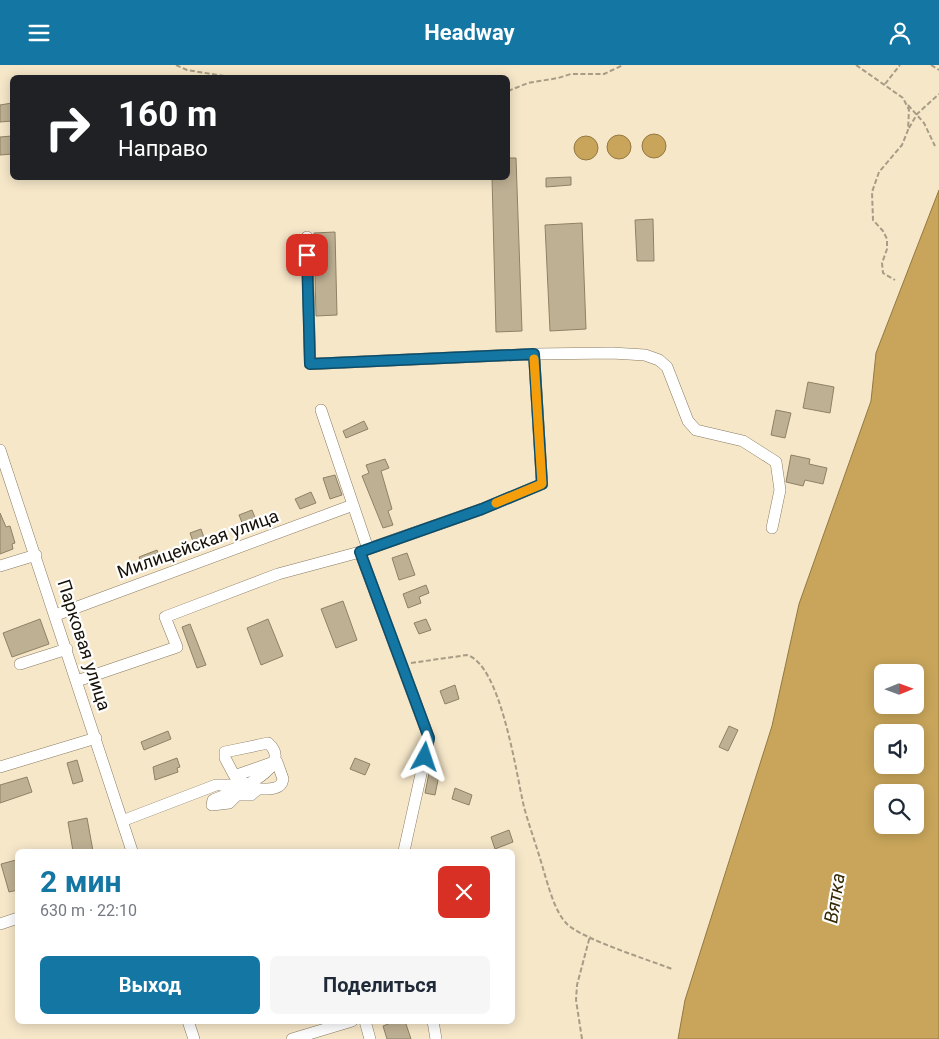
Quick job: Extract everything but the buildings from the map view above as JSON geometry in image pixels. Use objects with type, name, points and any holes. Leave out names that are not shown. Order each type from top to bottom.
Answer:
[{"type":"street","points":[[307,237],[310,364],[534,354],[612,353],[645,355],[659,360],[667,367],[688,421],[696,430],[743,441],[776,462],[780,490],[772,528]]},
{"type":"street","points":[[77,681],[177,647],[165,617],[278,574],[364,551],[482,509],[542,484],[534,354]]},
{"type":"street","points":[[321,410],[352,505],[364,551],[402,666],[429,738],[404,849]]},
{"type":"street","name":"Парковая улица","points":[[0,450],[56,615],[131,849]]},
{"type":"street","name":"Милицейская улица","points":[[56,615],[352,505]]},
{"type":"street","points":[[0,566],[36,555]]},
{"type":"street","points":[[20,664],[67,649]]},
{"type":"street","points":[[0,767],[96,738]]},
{"type":"street","points":[[232,775],[224,755],[231,750],[264,743],[270,744],[275,757],[283,782],[280,786],[269,790],[258,789],[251,795],[237,795],[228,803],[212,805],[213,800],[241,789],[277,764]]},
{"type":"street","points":[[216,785],[232,775],[277,764]]},
{"type":"street","points":[[122,821],[216,785],[232,775],[260,775]]},
{"type":"street","points":[[0,923],[15,919]]},
{"type":"street","points":[[189,1024],[194,1039]]},
{"type":"street","points":[[292,1039],[342,1024]]},
{"type":"street","points":[[367,1024],[370,1039]]},
{"type":"street","points":[[434,1024],[436,1039]]},
{"type":"path","points":[[176,65],[187,70],[218,75]]},
{"type":"path","points":[[510,90],[528,83],[571,74],[604,74],[623,65]]},
{"type":"path","points":[[856,65],[903,98],[930,131],[935,146]]},
{"type":"path","points":[[885,84],[900,65]]},
{"type":"path","points":[[931,65],[939,70]]},
{"type":"path","points":[[895,280],[883,273],[887,239],[873,220],[871,205],[877,177],[899,150],[917,114],[939,94]]},
{"type":"path","points":[[908,105],[908,130]]},
{"type":"path","points":[[402,666],[450,655],[475,657],[488,673],[502,713],[524,807],[548,884],[563,920],[569,926],[590,937],[672,969]]},
{"type":"path","points":[[582,1039],[576,992],[590,937]]},
{"type":"water","points":[[654,134],[659,135],[665,141],[665,151],[659,157],[654,158],[649,157],[643,151],[642,146],[643,141],[649,135]]},
{"type":"water","points":[[619,135],[624,136],[630,142],[630,152],[624,158],[619,159],[614,158],[608,152],[607,147],[608,142],[614,136]]},
{"type":"water","points":[[586,136],[591,137],[597,143],[597,153],[591,159],[586,160],[581,159],[575,153],[574,148],[575,143],[581,137]]},
{"type":"water","name":"Вятка","points":[[939,190],[939,1039],[678,1039],[685,1000],[772,726],[799,604],[871,401],[876,353]]},
{"type":"slow traffic","points":[[496,503],[542,484],[534,359]]},
{"type":"route","points":[[307,255],[310,364],[534,354],[542,484],[482,509],[360,552],[429,738],[425,757]]}]
